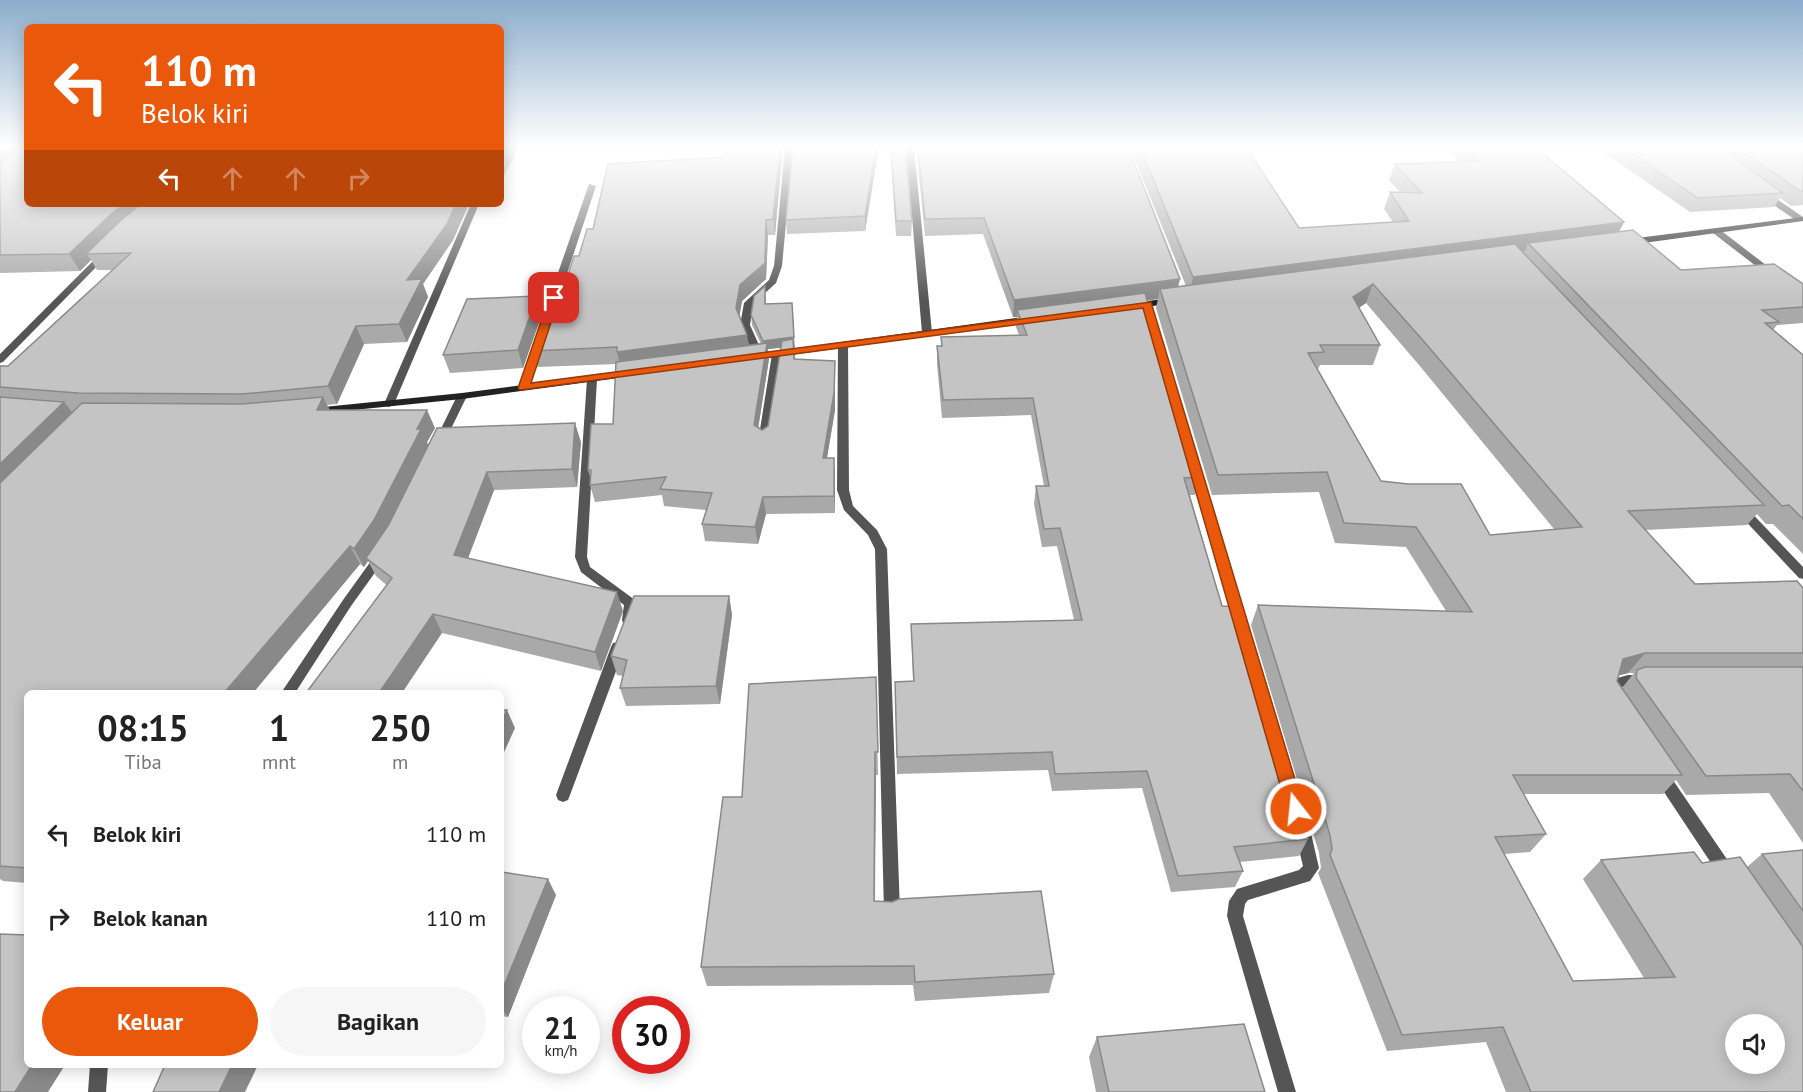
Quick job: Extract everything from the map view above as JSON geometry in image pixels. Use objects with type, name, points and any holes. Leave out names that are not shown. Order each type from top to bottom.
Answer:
[{"type":"street","points":[[546,321],[588,198]]},
{"type":"street","points":[[759,356],[745,325],[749,303],[773,281],[778,266],[784,198]]},
{"type":"street","points":[[915,198],[927,333]]},
{"type":"street","points":[[1770,198],[1802,220]]},
{"type":"street","points":[[389,404],[474,207]]},
{"type":"street","points":[[1613,244],[1802,220]]},
{"type":"street","points":[[1716,231],[1777,277]]},
{"type":"street","points":[[0,360],[116,244]]},
{"type":"street","points":[[1124,307],[1149,310],[1184,299]]},
{"type":"street","points":[[747,358],[1043,318]]},
{"type":"street","points":[[524,388],[543,332]]},
{"type":"street","points":[[843,345],[843,490],[848,507],[873,533],[881,549],[883,565],[892,912]]},
{"type":"street","points":[[763,442],[777,354]]},
{"type":"street","points":[[298,412],[462,396],[640,372]]},
{"type":"street","points":[[563,795],[631,614],[631,603],[585,569],[581,557],[592,379]]},
{"type":"street","points":[[436,448],[462,396]]},
{"type":"street","points":[[1191,453],[1245,637]]},
{"type":"street","points":[[1732,498],[1803,575]]},
{"type":"street","points":[[290,690],[390,542]]},
{"type":"street","points":[[1616,710],[1610,700],[1612,685],[1628,680],[1663,680]]},
{"type":"street","points":[[1650,759],[1736,886]]},
{"type":"street","points":[[1287,1092],[1235,915],[1237,901],[1243,894],[1304,876],[1311,868],[1299,820]]},
{"type":"street","points":[[97,1092],[99,1068]]},
{"type":"building","points":[[0,198],[24,198],[24,207],[120,207],[69,254],[0,255]]},
{"type":"building","points":[[600,198],[775,198],[773,219],[766,220],[765,263],[740,285],[736,308],[747,335],[617,352],[617,347],[533,351],[552,297],[561,296],[574,256],[579,256],[587,229],[593,229]]},
{"type":"building","points":[[788,198],[868,198],[865,216],[786,220]]},
{"type":"building","points":[[894,198],[910,198],[912,221],[896,221]]},
{"type":"building","points":[[923,198],[1148,198],[1180,279],[1014,300],[984,218],[925,219]]},
{"type":"building","points":[[1161,198],[1279,198],[1299,228],[1409,221],[1394,198],[1595,198],[1624,222],[1193,277]]},
{"type":"building","points":[[137,207],[455,207],[447,224],[407,280],[422,279],[399,324],[356,326],[328,386],[242,394],[78,393],[0,387],[0,366],[8,366],[131,253],[86,254]]},
{"type":"building","points":[[1633,230],[1681,270],[1774,264],[1803,284],[1803,307],[1762,310],[1779,322],[1765,323],[1803,355],[1803,519],[1789,505],[1782,506],[1528,243]]},
{"type":"building","points":[[1515,244],[1764,505],[1628,511],[1695,584],[1797,581],[1803,588],[1803,653],[1645,653],[1623,659],[1617,681],[1682,775],[1513,775],[1546,834],[1495,837],[1573,981],[1675,977],[1601,860],[1694,852],[1702,863],[1740,857],[1803,947],[1803,1092],[1531,1092],[1503,1027],[1402,1035],[1330,855],[1332,849],[1330,835],[1258,605],[1472,612],[1416,527],[1344,523],[1327,472],[1218,475],[1160,289]],"holes":[[[1373,284],[1582,527],[1490,535],[1461,484],[1408,484],[1381,481],[1308,353],[1324,352],[1320,345],[1380,345],[1353,297]]]},
{"type":"building","points":[[765,286],[765,304],[792,303],[794,337],[763,341],[751,315],[754,296]]},
{"type":"building","points":[[1145,293],[1200,477],[1184,478],[1222,606],[1239,607],[1308,839],[1234,847],[1243,871],[1178,876],[1147,771],[1055,774],[1052,752],[897,757],[895,682],[914,681],[911,624],[1082,620],[1060,528],[1044,529],[1036,486],[1049,486],[1033,398],[943,400],[937,346],[942,346],[941,337],[1027,335],[1017,310]]},
{"type":"building","points":[[537,296],[518,350],[443,355],[467,299]]},
{"type":"building","points":[[793,339],[794,359],[835,361],[834,393],[823,458],[834,458],[834,496],[763,497],[755,527],[702,524],[712,493],[660,489],[666,477],[590,485],[591,470],[588,470],[591,424],[613,424],[616,362],[767,343],[754,425],[762,430],[768,426],[782,341]]},
{"type":"building","points":[[0,397],[64,402],[0,464]]},
{"type":"building","points":[[323,397],[317,410],[427,410],[417,429],[421,429],[374,520],[354,549],[350,546],[227,690],[24,690],[24,868],[0,866],[0,483],[82,403],[242,404]]},
{"type":"building","points":[[575,423],[572,469],[487,472],[454,555],[617,592],[595,652],[433,614],[381,690],[308,690],[392,578],[366,558],[389,524],[437,428]]},
{"type":"building","points":[[634,596],[729,596],[716,686],[620,688],[627,660],[611,656]]},
{"type":"building","points":[[1645,667],[1803,667],[1803,791],[1790,774],[1706,776],[1636,678],[1637,670]]},
{"type":"building","points":[[876,677],[878,752],[875,752],[874,901],[892,902],[899,899],[1041,891],[1054,974],[915,982],[914,966],[701,967],[723,797],[742,797],[749,684]]},
{"type":"building","points":[[1803,850],[1803,911],[1762,854]]},
{"type":"building","points":[[504,872],[548,879],[504,986]]},
{"type":"building","points":[[0,934],[24,935],[24,1068],[30,1068],[15,1092],[0,1092]]},
{"type":"building","points":[[1244,1024],[1265,1092],[1109,1092],[1097,1037]]},
{"type":"building","points":[[164,1068],[231,1068],[219,1092],[153,1092]]},
{"type":"route","points":[[554,298],[524,388],[1147,304],[1296,809]]}]
